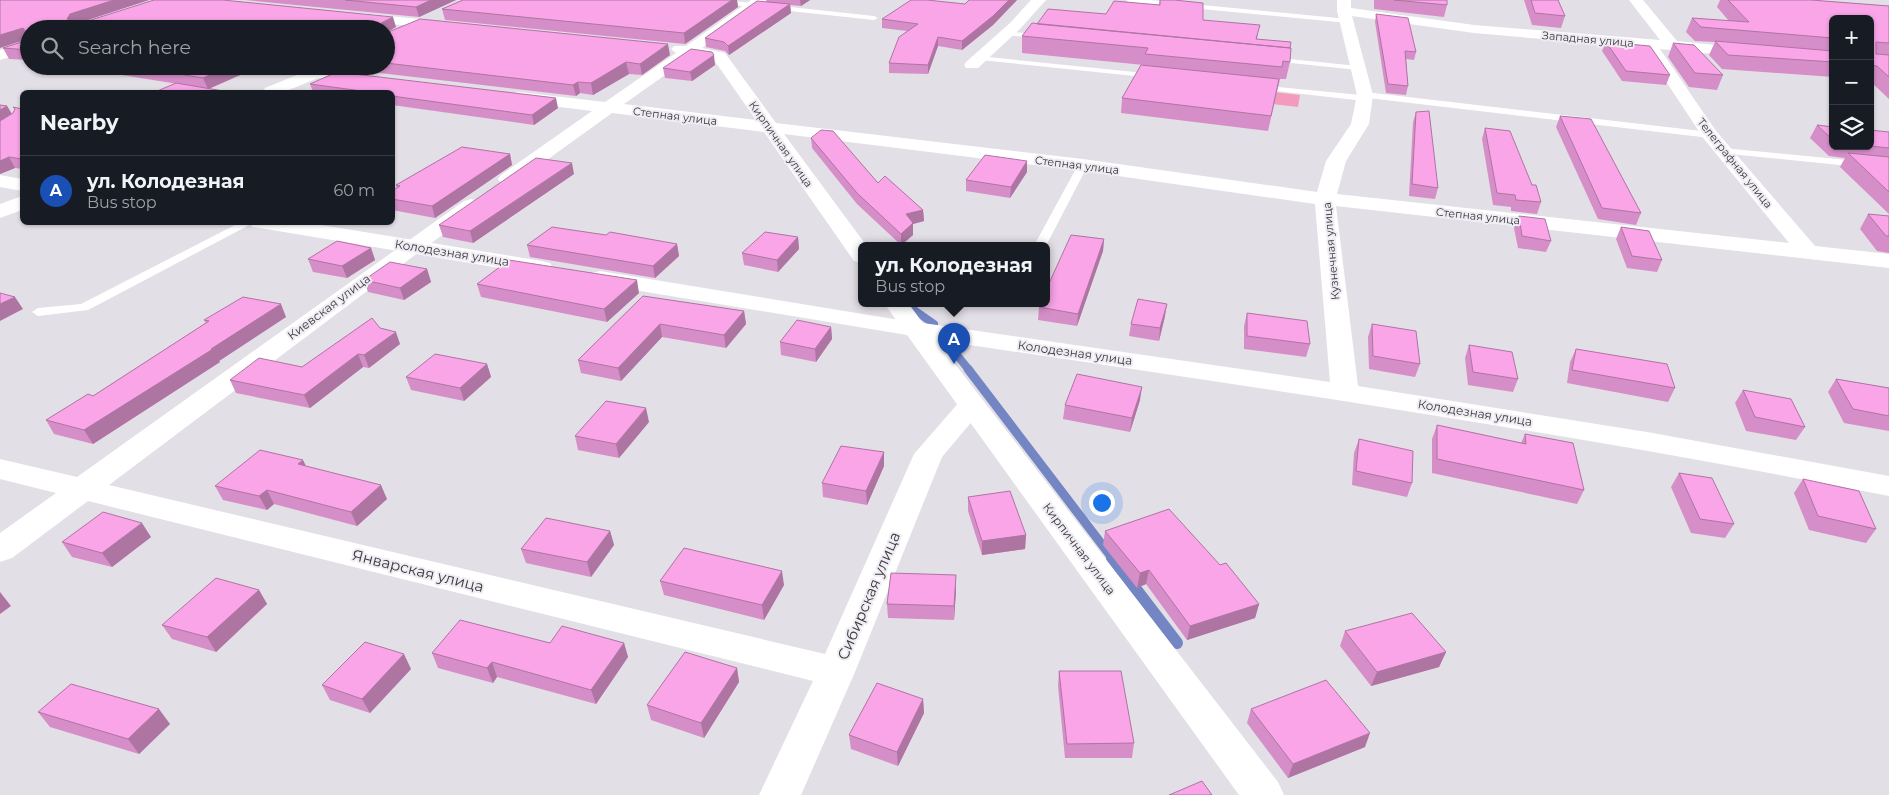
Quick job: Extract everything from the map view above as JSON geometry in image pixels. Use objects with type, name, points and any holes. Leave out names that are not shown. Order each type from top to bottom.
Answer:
[{"type":"street","points":[[976,62],[1038,0]]},
{"type":"street","points":[[1636,0],[1672,45]]},
{"type":"street","name":"Киевская улица","points":[[0,550],[411,247],[611,108],[757,2]]},
{"type":"street","name":"Западная улица","points":[[1346,11],[1474,29],[1766,54]]},
{"type":"street","name":"Кузнечная улица","points":[[1345,392],[1325,199],[1336,161],[1360,124],[1364,96],[1346,11]]},
{"type":"street","points":[[401,34],[447,12]]},
{"type":"street","points":[[343,16],[389,20]]},
{"type":"street","points":[[395,21],[462,27]]},
{"type":"street","name":"Телеграфная улица","points":[[1649,44],[1710,135],[1809,253]]},
{"type":"street","name":"Кирпичная улица","points":[[660,48],[690,50],[719,56],[858,251]]},
{"type":"street","points":[[0,55],[20,49]]},
{"type":"street","points":[[276,90],[311,75]]},
{"type":"street","points":[[351,75],[385,81]]},
{"type":"street","name":"Степная улица","points":[[502,95],[1083,165],[1325,199],[1889,261]]},
{"type":"street","points":[[0,181],[20,185]]},
{"type":"street","points":[[0,212],[20,203]]},
{"type":"street","name":"Колодезная улица","points":[[278,225],[915,329],[1345,392],[1617,435],[1889,486]]},
{"type":"street","name":"Кирпичная улица","points":[[899,307],[1263,795]]},
{"type":"street","name":"Сибирская улица","points":[[780,795],[836,672],[929,454],[971,406]]},
{"type":"street","name":"Январская улица","points":[[0,470],[836,672]]},
{"type":"lane","points":[[706,0],[757,2],[874,18]]},
{"type":"lane","points":[[1129,0],[1346,11]]},
{"type":"lane","points":[[1006,33],[1055,38]]},
{"type":"lane","points":[[1263,58],[1358,68]]},
{"type":"lane","points":[[976,62],[1165,77]]},
{"type":"lane","points":[[1252,86],[1364,96],[1710,135]]},
{"type":"lane","points":[[1723,151],[1889,167]]},
{"type":"lane","points":[[1042,242],[1083,165]]},
{"type":"lane","points":[[38,312],[84,308],[244,225]]},
{"type":"shaded area","points":[[1223,86],[1300,95],[1298,107],[1219,98]]},
{"type":"building","points":[[0,0],[114,0],[70,14],[67,19],[69,20],[20,20],[20,29],[0,35]]},
{"type":"building","points":[[154,0],[223,0],[393,17],[387,20],[91,20]]},
{"type":"building","points":[[345,0],[431,0],[416,7]]},
{"type":"building","points":[[463,0],[732,0],[684,33],[442,9]]},
{"type":"building","points":[[911,0],[965,4],[969,0],[1009,0],[993,16],[962,41],[938,37],[928,65],[889,63],[899,37],[918,24],[882,19]]},
{"type":"building","points":[[1160,0],[1203,3],[1203,20],[1260,25],[1256,39],[1291,42],[1290,48],[1037,24],[1048,9],[1106,14],[1114,1],[1160,5]]},
{"type":"building","points":[[1394,0],[1447,0],[1447,5]]},
{"type":"building","points":[[1531,0],[1558,0],[1565,16],[1535,13]]},
{"type":"building","points":[[1728,0],[1811,0],[1889,6],[1889,43],[1876,42],[1876,54],[1889,55],[1889,77],[1874,66],[1874,15],[1829,15],[1829,38],[1701,27],[1692,18],[1749,22]]},
{"type":"building","points":[[757,1],[790,4],[728,46],[724,42],[705,38]]},
{"type":"building","points":[[1376,14],[1408,18],[1416,52],[1405,51],[1408,86],[1388,84]]},
{"type":"building","points":[[420,19],[668,44],[640,64],[626,62],[591,83],[578,82],[573,85],[395,64],[395,29]]},
{"type":"building","points":[[1032,23],[1291,48],[1290,62],[1283,61],[1282,67],[1145,54],[1148,48],[1022,36]]},
{"type":"building","points":[[1715,41],[1829,51],[1829,62],[1728,55]]},
{"type":"building","points":[[1606,42],[1650,46],[1670,75],[1626,71]]},
{"type":"building","points":[[20,43],[20,49],[3,48]]},
{"type":"building","points":[[1673,43],[1694,45],[1723,75],[1695,73]]},
{"type":"building","points":[[691,49],[712,52],[714,55],[690,72],[663,68]]},
{"type":"building","points":[[1141,65],[1279,79],[1271,116],[1122,98]]},
{"type":"building","points":[[185,75],[210,75],[203,78]]},
{"type":"building","points":[[330,75],[362,75],[556,98],[532,115],[395,96],[395,90],[354,90],[310,84]]},
{"type":"building","points":[[176,83],[217,90],[160,90]]},
{"type":"building","points":[[0,105],[7,106],[0,110]]},
{"type":"building","points":[[13,107],[20,109],[20,159],[9,157],[0,161],[0,121],[13,113],[15,109]]},
{"type":"building","points":[[1429,111],[1438,188],[1412,184],[1416,112]]},
{"type":"building","points":[[1560,116],[1591,119],[1641,213],[1602,208]]},
{"type":"building","points":[[1817,125],[1829,126],[1829,136]]},
{"type":"building","points":[[1485,128],[1510,131],[1532,185],[1536,185],[1541,202],[1516,200],[1515,195],[1497,193]]},
{"type":"building","points":[[821,130],[833,131],[878,183],[885,176],[923,210],[906,214],[913,223],[901,234],[857,193],[811,138]]},
{"type":"building","points":[[1874,130],[1889,132],[1889,148],[1874,146]]},
{"type":"building","points":[[462,147],[510,154],[432,206],[395,200],[395,189],[400,186],[396,185]]},
{"type":"building","points":[[1848,153],[1889,157],[1889,192]]},
{"type":"building","points":[[985,155],[1027,161],[1011,187],[966,180]]},
{"type":"building","points":[[536,158],[572,163],[470,231],[439,225]]},
{"type":"building","points":[[1868,214],[1889,216],[1889,236],[1886,236]]},
{"type":"building","points":[[1519,216],[1545,219],[1551,241],[1522,236]]},
{"type":"building","points":[[552,227],[606,235],[610,232],[677,244],[653,266],[527,245]]},
{"type":"building","points":[[1621,227],[1649,231],[1662,260],[1632,256]]},
{"type":"building","points":[[765,232],[798,237],[777,260],[742,253]]},
{"type":"building","points":[[1071,235],[1104,239],[1078,314],[1039,307],[1050,307],[1050,281]]},
{"type":"building","points":[[337,241],[371,248],[342,266],[308,259]]},
{"type":"building","points":[[509,260],[637,280],[604,309],[477,284]]},
{"type":"building","points":[[390,262],[427,269],[400,288],[364,280]]},
{"type":"building","points":[[0,293],[15,297],[0,304]]},
{"type":"building","points":[[643,296],[744,311],[724,335],[660,324],[618,368],[578,360]]},
{"type":"building","points":[[243,297],[281,304],[84,430],[46,420],[88,394],[93,396],[209,321],[204,320]]},
{"type":"building","points":[[1138,299],[1167,304],[1160,328],[1131,324]]},
{"type":"building","points":[[1247,313],[1307,321],[1310,344],[1247,336]]},
{"type":"building","points":[[372,318],[380,328],[396,332],[364,355],[358,354],[304,395],[230,380],[259,358],[302,367]]},
{"type":"building","points":[[797,320],[831,327],[815,349],[780,342]]},
{"type":"building","points":[[1372,324],[1416,331],[1420,364],[1373,356]]},
{"type":"building","points":[[1469,345],[1512,352],[1518,379],[1473,372]]},
{"type":"building","points":[[1576,349],[1667,364],[1675,388],[1572,370]]},
{"type":"building","points":[[435,354],[487,364],[460,388],[406,377]]},
{"type":"building","points":[[1077,374],[1142,387],[1132,418],[1065,405]]},
{"type":"building","points":[[1836,379],[1889,388],[1889,416],[1853,409]]},
{"type":"building","points":[[1743,390],[1791,399],[1805,427],[1755,417]]},
{"type":"building","points":[[606,401],[646,408],[616,444],[575,436]]},
{"type":"building","points":[[1437,425],[1526,444],[1525,434],[1573,443],[1584,490],[1437,459]]},
{"type":"building","points":[[1359,439],[1413,451],[1412,483],[1356,471]]},
{"type":"building","points":[[841,446],[884,452],[866,491],[822,483]]},
{"type":"building","points":[[260,450],[303,460],[298,464],[381,485],[351,512],[267,490],[259,496],[215,486]]},
{"type":"building","points":[[1679,473],[1712,478],[1734,524],[1700,519]]},
{"type":"building","points":[[1803,479],[1859,491],[1876,529],[1818,516]]},
{"type":"building","points":[[1010,491],[1026,535],[982,541],[968,497]]},
{"type":"building","points":[[1169,509],[1220,565],[1226,563],[1259,604],[1190,626],[1149,570],[1140,573],[1105,531]]},
{"type":"building","points":[[103,512],[142,523],[102,553],[62,542]]},
{"type":"building","points":[[546,518],[610,531],[587,562],[521,549]]},
{"type":"building","points":[[684,548],[782,571],[762,605],[660,581]]},
{"type":"building","points":[[891,573],[956,575],[954,606],[887,604]]},
{"type":"building","points":[[216,578],[259,590],[207,637],[162,625]]},
{"type":"building","points":[[1412,613],[1446,652],[1377,672],[1345,631]]},
{"type":"building","points":[[460,620],[550,643],[562,626],[624,643],[591,690],[492,662],[487,668],[432,653]]},
{"type":"building","points":[[365,642],[404,654],[362,699],[322,685]]},
{"type":"building","points":[[685,652],[737,668],[701,723],[647,705]]},
{"type":"building","points":[[1059,671],[1121,671],[1134,743],[1067,744]]},
{"type":"building","points":[[1326,680],[1370,733],[1293,764],[1251,709]]},
{"type":"building","points":[[877,683],[923,699],[897,752],[849,735]]},
{"type":"building","points":[[71,684],[159,709],[128,739],[38,712]]},
{"type":"building","points":[[1202,781],[1212,795],[1169,795]]},
{"type":"waterway","points":[[912,307],[934,324]]},
{"type":"waterway","points":[[957,355],[969,370]]},
{"type":"waterway","points":[[968,369],[1113,559]]},
{"type":"waterway","points":[[1112,558],[1177,643]]},
{"type":"place","name":"ул. Колодезная","points":[[954,364]]}]
